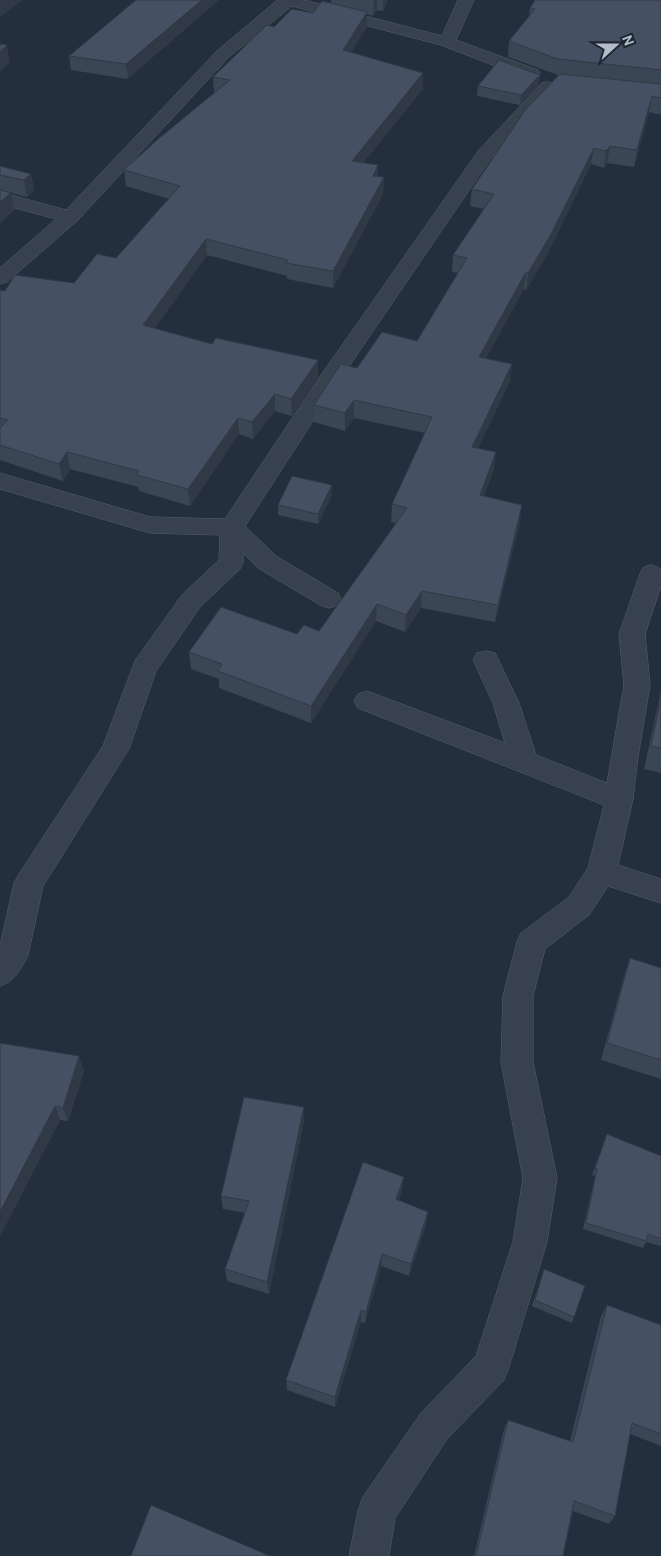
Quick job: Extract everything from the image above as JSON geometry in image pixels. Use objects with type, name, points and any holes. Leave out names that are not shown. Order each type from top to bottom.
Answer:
[{"type":"street","points":[[0,278],[70,217],[223,54],[289,0],[447,42],[558,83],[485,154],[327,382],[232,527],[231,563],[191,601],[144,668],[116,749],[29,884],[7,964]]},
{"type":"street","points":[[447,42],[466,0]]},
{"type":"street","points":[[0,198],[70,217]]},
{"type":"street","points":[[0,481],[150,525],[232,527],[267,562],[329,599]]},
{"type":"street","points":[[369,1556],[377,1511],[434,1426],[491,1367],[530,1242],[540,1178],[517,1062],[518,996],[532,942],[579,906],[602,872],[619,799],[624,757],[637,684],[632,634],[652,574]]},
{"type":"street","points":[[486,660],[506,703],[524,762]]},
{"type":"street","points":[[367,701],[619,799]]},
{"type":"street","points":[[602,872],[661,891]]},
{"type":"building","points":[[136,0],[202,0],[126,64],[69,56]]},
{"type":"building","points":[[535,0],[661,0],[661,70],[558,59],[509,41],[535,9],[530,8]]},
{"type":"building","points":[[322,1],[367,12],[343,50],[423,73],[352,161],[378,165],[373,176],[384,177],[333,271],[286,263],[288,260],[206,239],[143,325],[212,344],[216,338],[318,360],[291,399],[275,394],[252,422],[238,418],[188,489],[137,475],[139,471],[67,452],[59,464],[0,445],[0,428],[8,420],[0,418],[0,290],[5,291],[15,275],[74,283],[97,254],[116,258],[180,186],[124,170],[157,140],[230,80],[213,77],[267,25],[274,27],[292,9],[313,13]]},
{"type":"building","points":[[0,44],[7,45],[0,52]]},
{"type":"building","points":[[499,60],[540,75],[521,95],[478,86]]},
{"type":"building","points":[[560,74],[661,84],[661,98],[652,96],[637,150],[610,146],[606,151],[594,148],[550,236],[528,273],[526,272],[479,357],[512,364],[472,447],[496,452],[480,495],[522,505],[498,605],[422,591],[406,615],[377,604],[311,706],[218,671],[222,664],[189,652],[221,607],[297,634],[304,625],[319,631],[407,508],[392,504],[432,417],[354,400],[345,413],[314,405],[341,364],[357,368],[382,332],[417,341],[467,258],[453,255],[494,194],[472,189],[526,109]]},
{"type":"building","points":[[0,166],[31,174],[24,180],[0,175]]},
{"type":"building","points":[[0,190],[11,193],[0,202]]},
{"type":"building","points":[[292,476],[332,485],[318,514],[278,505]]},
{"type":"building","points":[[661,697],[661,748],[651,746]]},
{"type":"building","points":[[630,958],[661,968],[661,1060],[607,1043]]},
{"type":"building","points":[[0,1043],[79,1056],[63,1108],[55,1106],[0,1212]]},
{"type":"building","points":[[244,1097],[304,1107],[267,1282],[225,1269],[249,1201],[221,1196]]},
{"type":"building","points":[[607,1134],[661,1156],[661,1239],[648,1234],[646,1241],[586,1223],[597,1169],[595,1168]]},
{"type":"building","points":[[363,1162],[404,1177],[396,1199],[428,1212],[411,1264],[382,1254],[366,1312],[361,1310],[335,1397],[286,1380]]},
{"type":"building","points":[[544,1269],[585,1286],[574,1317],[535,1300]]},
{"type":"building","points":[[607,1305],[661,1325],[661,1434],[632,1423],[615,1516],[574,1501],[563,1556],[476,1556],[508,1420],[573,1442]]},
{"type":"building","points":[[151,1505],[270,1556],[131,1556]]}]
